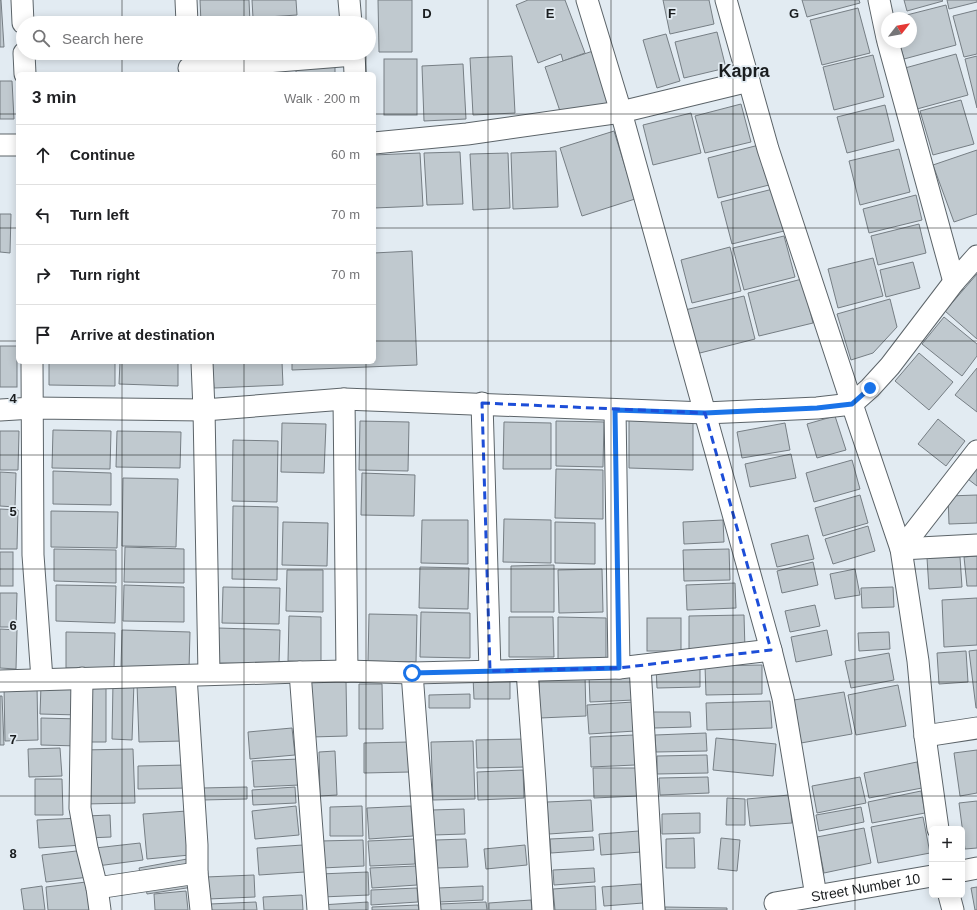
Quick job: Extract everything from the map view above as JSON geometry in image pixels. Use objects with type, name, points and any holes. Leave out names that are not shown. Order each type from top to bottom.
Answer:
[{"type":"street","points":[[22,0],[23,16]]},
{"type":"street","points":[[186,0],[187,16]]},
{"type":"street","points":[[349,0],[350,16]]},
{"type":"street","points":[[587,0],[621,112],[771,650],[783,698],[816,896]]},
{"type":"street","points":[[726,0],[768,149],[852,404],[902,549],[918,661],[925,736],[938,826]]},
{"type":"street","points":[[879,0],[882,12]]},
{"type":"street","points":[[890,48],[954,282]]},
{"type":"street","points":[[24,60],[25,72]]},
{"type":"street","points":[[189,65],[354,61]]},
{"type":"street","points":[[376,143],[467,134],[621,112],[749,81]]},
{"type":"street","points":[[0,145],[16,144]]},
{"type":"street","points":[[0,410],[33,408],[204,410],[344,399],[482,403],[705,413],[817,408],[852,404],[870,388],[890,366],[954,282],[977,256]]},
{"type":"street","points":[[32,364],[33,554],[42,679]]},
{"type":"street","points":[[202,364],[209,674]]},
{"type":"street","points":[[344,399],[347,671]]},
{"type":"street","points":[[482,403],[490,671]]},
{"type":"street","points":[[615,410],[619,668]]},
{"type":"street","points":[[902,549],[977,451]]},
{"type":"street","points":[[902,549],[977,545]]},
{"type":"street","points":[[0,681],[347,671],[412,673],[619,668],[771,650]]},
{"type":"street","points":[[640,666],[654,910]]},
{"type":"street","points":[[527,671],[536,781],[543,910]]},
{"type":"street","points":[[300,672],[318,910]]},
{"type":"street","points":[[412,673],[430,910]]},
{"type":"street","points":[[186,676],[197,873],[201,910]]},
{"type":"street","points":[[82,678],[80,808],[87,848],[97,888],[100,910]]},
{"type":"street","points":[[925,736],[977,728]]},
{"type":"street","points":[[965,870],[977,868]]},
{"type":"street","points":[[97,888],[197,873]]},
{"type":"street","name":"Street Number 10","points":[[775,903],[929,877]]},
{"type":"street","points":[[950,898],[953,910]]},
{"type":"highlighted area","points":[[482,403],[705,413],[771,650],[619,668],[490,671]]},
{"type":"building","points":[[1,0],[4,47],[0,47]]},
{"type":"building","points":[[200,0],[249,0],[250,16],[201,16]]},
{"type":"building","points":[[252,0],[296,0],[297,15],[253,16]]},
{"type":"building","points":[[378,0],[412,0],[412,52],[379,52]]},
{"type":"building","points":[[528,0],[565,0],[585,53],[563,61],[561,54],[538,63],[516,5]]},
{"type":"building","points":[[663,0],[709,0],[714,24],[670,34]]},
{"type":"building","points":[[802,0],[859,0],[860,3],[807,17]]},
{"type":"building","points":[[904,0],[942,0],[943,1],[907,11]]},
{"type":"building","points":[[947,0],[977,0],[977,2],[949,9]]},
{"type":"building","points":[[946,5],[956,45],[904,59],[901,48],[917,48],[917,12]]},
{"type":"building","points":[[858,8],[870,53],[822,65],[810,20]]},
{"type":"building","points":[[977,10],[977,54],[964,57],[953,16]]},
{"type":"building","points":[[717,32],[726,68],[684,78],[675,42]]},
{"type":"building","points":[[666,34],[680,81],[657,88],[643,40]]},
{"type":"building","points":[[593,51],[611,104],[563,120],[545,67]]},
{"type":"building","points":[[956,54],[968,95],[917,109],[905,68]]},
{"type":"building","points":[[873,55],[884,97],[834,110],[823,67]]},
{"type":"building","points":[[512,56],[515,113],[473,115],[470,58]]},
{"type":"building","points":[[977,56],[977,108],[965,59]]},
{"type":"building","points":[[384,59],[417,59],[417,115],[384,115]]},
{"type":"building","points":[[463,64],[466,119],[424,121],[422,66]]},
{"type":"building","points":[[335,67],[335,72],[296,72],[296,68]]},
{"type":"building","points":[[0,81],[12,81],[14,119],[0,119]]},
{"type":"building","points":[[961,100],[974,144],[933,155],[920,111]]},
{"type":"building","points":[[741,104],[751,142],[705,153],[695,116]]},
{"type":"building","points":[[885,105],[894,141],[847,153],[837,117]]},
{"type":"building","points":[[691,113],[701,153],[653,165],[643,125]]},
{"type":"building","points":[[614,131],[635,199],[582,216],[560,148]]},
{"type":"building","points":[[759,145],[769,185],[718,198],[708,158]]},
{"type":"building","points":[[899,149],[910,192],[860,205],[849,161]]},
{"type":"building","points":[[977,150],[977,214],[954,222],[933,165]]},
{"type":"building","points":[[556,151],[558,207],[513,209],[511,153]]},
{"type":"building","points":[[460,152],[463,204],[427,205],[424,153]]},
{"type":"building","points":[[420,153],[423,206],[376,208],[376,155]]},
{"type":"building","points":[[508,153],[510,208],[473,210],[470,154]]},
{"type":"building","points":[[773,189],[784,231],[732,244],[721,202]]},
{"type":"building","points":[[916,195],[922,220],[869,233],[863,209]]},
{"type":"building","points":[[0,214],[11,214],[10,253],[0,252]]},
{"type":"building","points":[[919,224],[926,253],[878,265],[871,236]]},
{"type":"building","points":[[784,236],[795,277],[744,290],[733,248]]},
{"type":"building","points":[[730,247],[741,291],[692,303],[681,260]]},
{"type":"building","points":[[412,251],[417,365],[292,370],[292,364],[376,364],[376,253]]},
{"type":"building","points":[[873,258],[883,296],[838,308],[828,269]]},
{"type":"building","points":[[913,262],[920,288],[886,297],[880,270]]},
{"type":"building","points":[[977,274],[977,339],[945,311]]},
{"type":"building","points":[[802,279],[813,323],[759,336],[748,293]]},
{"type":"building","points":[[744,296],[755,339],[696,354],[685,310]]},
{"type":"building","points":[[890,299],[897,327],[873,353],[851,360],[837,314]]},
{"type":"building","points":[[944,317],[977,344],[977,356],[962,376],[922,344]]},
{"type":"building","points":[[0,346],[16,346],[17,387],[0,387]]},
{"type":"building","points":[[919,353],[953,382],[929,410],[895,381]]},
{"type":"building","points":[[49,364],[115,364],[115,386],[49,385]]},
{"type":"building","points":[[120,364],[178,364],[178,386],[119,384]]},
{"type":"building","points":[[212,364],[282,364],[283,385],[214,388]]},
{"type":"building","points":[[977,368],[977,412],[955,395]]},
{"type":"building","points":[[835,416],[846,450],[817,458],[807,424]]},
{"type":"building","points":[[938,419],[965,441],[946,466],[918,444]]},
{"type":"building","points":[[629,420],[693,421],[693,470],[629,468]]},
{"type":"building","points":[[360,421],[409,422],[408,471],[359,470]]},
{"type":"building","points":[[556,421],[604,422],[603,467],[556,466]]},
{"type":"building","points":[[504,422],[551,423],[551,469],[503,469]]},
{"type":"building","points":[[282,423],[326,424],[324,473],[281,472]]},
{"type":"building","points":[[785,423],[790,450],[742,458],[737,432]]},
{"type":"building","points":[[53,430],[111,431],[110,469],[52,468]]},
{"type":"building","points":[[0,431],[19,431],[18,470],[0,470]]},
{"type":"building","points":[[117,431],[181,432],[180,468],[116,467]]},
{"type":"building","points":[[233,440],[278,441],[277,502],[232,501]]},
{"type":"building","points":[[791,454],[796,478],[750,487],[745,464]]},
{"type":"building","points":[[977,458],[977,486],[964,476]]},
{"type":"building","points":[[852,460],[860,489],[814,502],[806,473]]},
{"type":"building","points":[[556,469],[603,470],[603,519],[555,518]]},
{"type":"building","points":[[53,471],[111,473],[111,505],[53,504]]},
{"type":"building","points":[[0,472],[16,473],[15,507],[0,506]]},
{"type":"building","points":[[362,473],[415,475],[414,516],[361,515]]},
{"type":"building","points":[[123,478],[178,479],[176,547],[122,546]]},
{"type":"building","points":[[860,495],[868,523],[823,536],[815,508]]},
{"type":"building","points":[[977,495],[977,523],[949,524],[948,496]]},
{"type":"building","points":[[233,506],[278,507],[277,580],[232,579]]},
{"type":"building","points":[[0,509],[18,510],[17,549],[0,549]]},
{"type":"building","points":[[51,511],[118,512],[117,548],[51,547]]},
{"type":"building","points":[[504,519],[551,520],[551,563],[503,562]]},
{"type":"building","points":[[422,520],[468,520],[468,564],[421,563]]},
{"type":"building","points":[[723,520],[724,542],[684,544],[683,522]]},
{"type":"building","points":[[283,522],[328,523],[327,566],[282,565]]},
{"type":"building","points":[[555,522],[595,523],[595,564],[555,563]]},
{"type":"building","points":[[868,526],[875,551],[833,564],[825,539]]},
{"type":"building","points":[[808,535],[814,559],[777,567],[771,544]]},
{"type":"building","points":[[125,547],[184,549],[184,583],[124,582]]},
{"type":"building","points":[[54,549],[116,550],[116,583],[54,581]]},
{"type":"building","points":[[729,549],[730,580],[684,581],[683,550]]},
{"type":"building","points":[[0,552],[13,552],[13,586],[0,586]]},
{"type":"building","points":[[977,556],[977,586],[967,586],[964,557]]},
{"type":"building","points":[[960,557],[962,587],[929,589],[927,558]]},
{"type":"building","points":[[813,562],[818,585],[782,593],[777,571]]},
{"type":"building","points":[[554,565],[554,612],[511,612],[511,566]]},
{"type":"building","points":[[420,567],[469,568],[468,609],[419,608]]},
{"type":"building","points":[[602,569],[603,612],[559,613],[558,570]]},
{"type":"building","points":[[855,569],[860,595],[835,599],[830,574]]},
{"type":"building","points":[[287,570],[323,570],[323,612],[286,611]]},
{"type":"building","points":[[735,583],[736,608],[687,610],[686,585]]},
{"type":"building","points":[[56,585],[116,586],[115,623],[56,621]]},
{"type":"building","points":[[124,585],[184,587],[184,622],[123,621]]},
{"type":"building","points":[[223,587],[280,588],[279,624],[222,623]]},
{"type":"building","points":[[893,587],[894,607],[862,608],[861,588]]},
{"type":"building","points":[[0,593],[17,593],[16,627],[0,627]]},
{"type":"building","points":[[977,598],[977,645],[944,647],[942,600]]},
{"type":"building","points":[[815,605],[820,626],[790,632],[785,611]]},
{"type":"building","points":[[421,612],[470,613],[470,658],[420,657]]},
{"type":"building","points":[[369,614],[417,615],[416,662],[368,661]]},
{"type":"building","points":[[744,615],[745,650],[689,651],[689,616]]},
{"type":"building","points":[[289,616],[321,617],[321,662],[288,661]]},
{"type":"building","points":[[509,617],[553,617],[554,657],[509,657]]},
{"type":"building","points":[[558,617],[606,618],[606,660],[558,660]]},
{"type":"building","points":[[647,618],[681,618],[681,651],[647,651]]},
{"type":"building","points":[[218,628],[280,630],[279,664],[217,663]]},
{"type":"building","points":[[0,629],[17,630],[16,669],[0,668]]},
{"type":"building","points":[[122,630],[190,632],[189,669],[121,668]]},
{"type":"building","points":[[827,630],[832,655],[796,662],[791,637]]},
{"type":"building","points":[[66,632],[115,633],[114,669],[66,668]]},
{"type":"building","points":[[889,632],[890,649],[859,651],[858,633]]},
{"type":"building","points":[[977,650],[977,708],[976,708],[969,651]]},
{"type":"building","points":[[966,651],[968,682],[939,684],[937,653]]},
{"type":"building","points":[[889,653],[894,680],[851,688],[845,661]]},
{"type":"building","points":[[762,665],[762,694],[706,695],[705,666]]},
{"type":"building","points":[[700,666],[700,687],[657,688],[656,667]]},
{"type":"building","points":[[632,675],[634,700],[590,702],[589,677]]},
{"type":"building","points":[[585,676],[586,716],[540,718],[539,678]]},
{"type":"building","points":[[473,677],[510,677],[510,699],[474,699]]},
{"type":"building","points":[[346,681],[347,736],[311,737],[310,682]]},
{"type":"building","points":[[113,682],[134,682],[132,740],[112,739]]},
{"type":"building","points":[[84,683],[106,683],[106,742],[83,742]]},
{"type":"building","points":[[182,683],[183,741],[139,742],[137,684]]},
{"type":"building","points":[[359,684],[382,684],[383,729],[359,729]]},
{"type":"building","points":[[898,685],[906,726],[856,735],[848,695]]},
{"type":"building","points":[[37,686],[38,740],[5,741],[4,687]]},
{"type":"building","points":[[41,686],[80,687],[79,715],[40,714]]},
{"type":"building","points":[[844,692],[852,734],[801,743],[794,700]]},
{"type":"building","points":[[470,694],[470,708],[429,708],[429,695]]},
{"type":"building","points":[[0,696],[2,696],[4,745],[0,745]]},
{"type":"building","points":[[770,701],[772,728],[707,730],[706,703]]},
{"type":"building","points":[[633,702],[635,731],[589,734],[587,705]]},
{"type":"building","points":[[653,712],[690,712],[691,727],[654,728]]},
{"type":"building","points":[[41,718],[80,719],[79,746],[41,745]]},
{"type":"building","points":[[292,728],[295,755],[250,759],[248,732]]},
{"type":"building","points":[[706,733],[707,751],[656,752],[655,735]]},
{"type":"building","points":[[634,735],[635,765],[591,767],[590,737]]},
{"type":"building","points":[[716,738],[776,744],[773,776],[713,770]]},
{"type":"building","points":[[525,739],[525,767],[477,768],[476,740]]},
{"type":"building","points":[[473,741],[475,799],[433,800],[431,742]]},
{"type":"building","points":[[409,742],[410,772],[364,773],[364,743]]},
{"type":"building","points":[[60,748],[62,776],[29,777],[28,749]]},
{"type":"building","points":[[133,749],[135,803],[84,804],[82,750]]},
{"type":"building","points":[[977,750],[977,793],[960,796],[954,753]]},
{"type":"building","points":[[335,751],[337,795],[320,796],[319,752]]},
{"type":"building","points":[[707,755],[708,773],[657,774],[657,756]]},
{"type":"building","points":[[299,759],[300,785],[254,787],[252,761]]},
{"type":"building","points":[[917,762],[922,788],[869,798],[864,773]]},
{"type":"building","points":[[186,765],[187,788],[138,789],[138,766]]},
{"type":"building","points":[[593,768],[638,768],[638,796],[594,798]]},
{"type":"building","points":[[523,770],[524,798],[478,800],[477,772]]},
{"type":"building","points":[[708,777],[709,793],[660,795],[659,778]]},
{"type":"building","points":[[860,777],[866,803],[817,813],[812,786]]},
{"type":"building","points":[[35,779],[62,779],[63,815],[35,815]]},
{"type":"building","points":[[247,787],[247,799],[202,800],[202,788]]},
{"type":"building","points":[[295,787],[296,803],[253,805],[252,790]]},
{"type":"building","points":[[921,791],[925,813],[872,823],[868,802]]},
{"type":"building","points":[[789,795],[792,823],[750,826],[747,799]]},
{"type":"building","points":[[727,798],[745,799],[745,825],[726,825]]},
{"type":"building","points":[[591,800],[593,831],[549,834],[547,802]]},
{"type":"building","points":[[977,801],[977,848],[965,849],[965,826],[962,826],[959,803]]},
{"type":"building","points":[[296,806],[299,835],[255,839],[252,811]]},
{"type":"building","points":[[362,806],[363,836],[330,836],[330,807]]},
{"type":"building","points":[[411,806],[413,836],[369,839],[367,808]]},
{"type":"building","points":[[861,807],[864,822],[819,831],[816,815]]},
{"type":"building","points":[[464,809],[465,834],[433,835],[432,810]]},
{"type":"building","points":[[187,811],[190,855],[147,859],[143,814]]},
{"type":"building","points":[[700,813],[700,833],[662,834],[662,814]]},
{"type":"building","points":[[110,815],[111,837],[87,838],[86,816]]},
{"type":"building","points":[[923,817],[929,853],[878,863],[871,827]]},
{"type":"building","points":[[81,818],[82,845],[39,848],[37,820]]},
{"type":"building","points":[[864,828],[871,863],[824,873],[817,837]]},
{"type":"building","points":[[639,831],[641,852],[601,855],[599,834]]},
{"type":"building","points":[[593,837],[594,850],[551,853],[550,839]]},
{"type":"building","points":[[694,838],[695,868],[666,868],[666,839]]},
{"type":"building","points":[[721,838],[740,840],[737,871],[718,869]]},
{"type":"building","points":[[414,839],[415,864],[370,866],[368,841]]},
{"type":"building","points":[[466,839],[468,867],[437,868],[436,840]]},
{"type":"building","points":[[363,840],[364,866],[322,868],[320,841]]},
{"type":"building","points":[[140,843],[143,860],[97,866],[95,848]]},
{"type":"building","points":[[303,845],[305,872],[259,875],[257,848]]},
{"type":"building","points":[[525,845],[527,865],[486,869],[484,849]]},
{"type":"building","points":[[85,850],[89,877],[46,882],[42,855]]},
{"type":"building","points":[[187,859],[189,871],[142,880],[139,868]]},
{"type":"building","points":[[416,866],[417,885],[372,888],[370,868]]},
{"type":"building","points":[[594,868],[595,882],[554,885],[553,870]]},
{"type":"building","points":[[368,872],[369,895],[322,897],[320,874]]},
{"type":"building","points":[[191,875],[193,887],[147,894],[145,883]]},
{"type":"building","points":[[254,875],[255,897],[208,899],[206,877]]},
{"type":"building","points":[[94,881],[98,910],[48,910],[46,887]]},
{"type":"building","points":[[641,884],[643,903],[604,906],[602,887]]},
{"type":"building","points":[[42,886],[45,910],[24,910],[21,889]]},
{"type":"building","points":[[483,886],[483,900],[439,902],[438,888]]},
{"type":"building","points":[[595,886],[596,910],[555,910],[553,889]]},
{"type":"building","points":[[977,887],[977,910],[975,910],[971,888]]},
{"type":"building","points":[[417,888],[418,902],[371,905],[371,890]]},
{"type":"building","points":[[186,891],[188,910],[155,910],[154,894]]},
{"type":"building","points":[[302,895],[303,910],[264,910],[263,897]]},
{"type":"building","points":[[531,900],[532,910],[489,910],[489,903]]},
{"type":"building","points":[[256,902],[257,910],[210,910],[210,904]]},
{"type":"building","points":[[368,902],[368,910],[321,910],[321,905]]},
{"type":"building","points":[[486,902],[487,910],[440,910],[440,904]]},
{"type":"building","points":[[418,905],[419,910],[372,910],[372,907]]},
{"type":"building","points":[[665,907],[727,908],[727,910],[665,910]]},
{"type":"district","name":"Kapra","points":[[744,71]]},
{"type":"route","points":[[412,673],[619,668],[615,410],[705,413],[817,408],[852,404],[870,388]]}]
